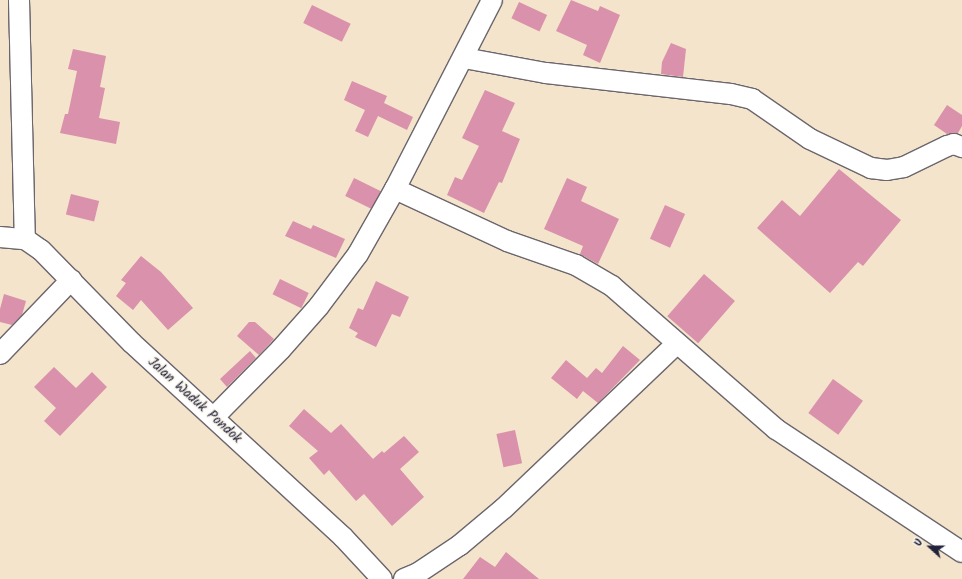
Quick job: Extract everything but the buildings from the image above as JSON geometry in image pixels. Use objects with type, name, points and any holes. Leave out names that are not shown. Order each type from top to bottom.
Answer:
[{"type":"street","points":[[0,237],[25,239],[19,0]]},
{"type":"street","points":[[214,416],[281,349],[319,306],[358,254],[395,189],[464,58],[492,0]]},
{"type":"street","points":[[464,58],[546,73],[730,94],[752,99],[810,139],[871,168],[887,170],[904,167],[948,146],[954,144],[962,147]]},
{"type":"street","points":[[395,189],[506,242],[576,265],[612,286],[676,344],[776,429],[962,552]]},
{"type":"street","name":"Jalan Waduk Pondok","points":[[25,239],[41,250],[132,342],[214,416],[343,537],[382,579]]},
{"type":"street","points":[[0,354],[71,280]]},
{"type":"street","points":[[404,579],[418,573],[460,545],[499,513],[676,344]]}]
